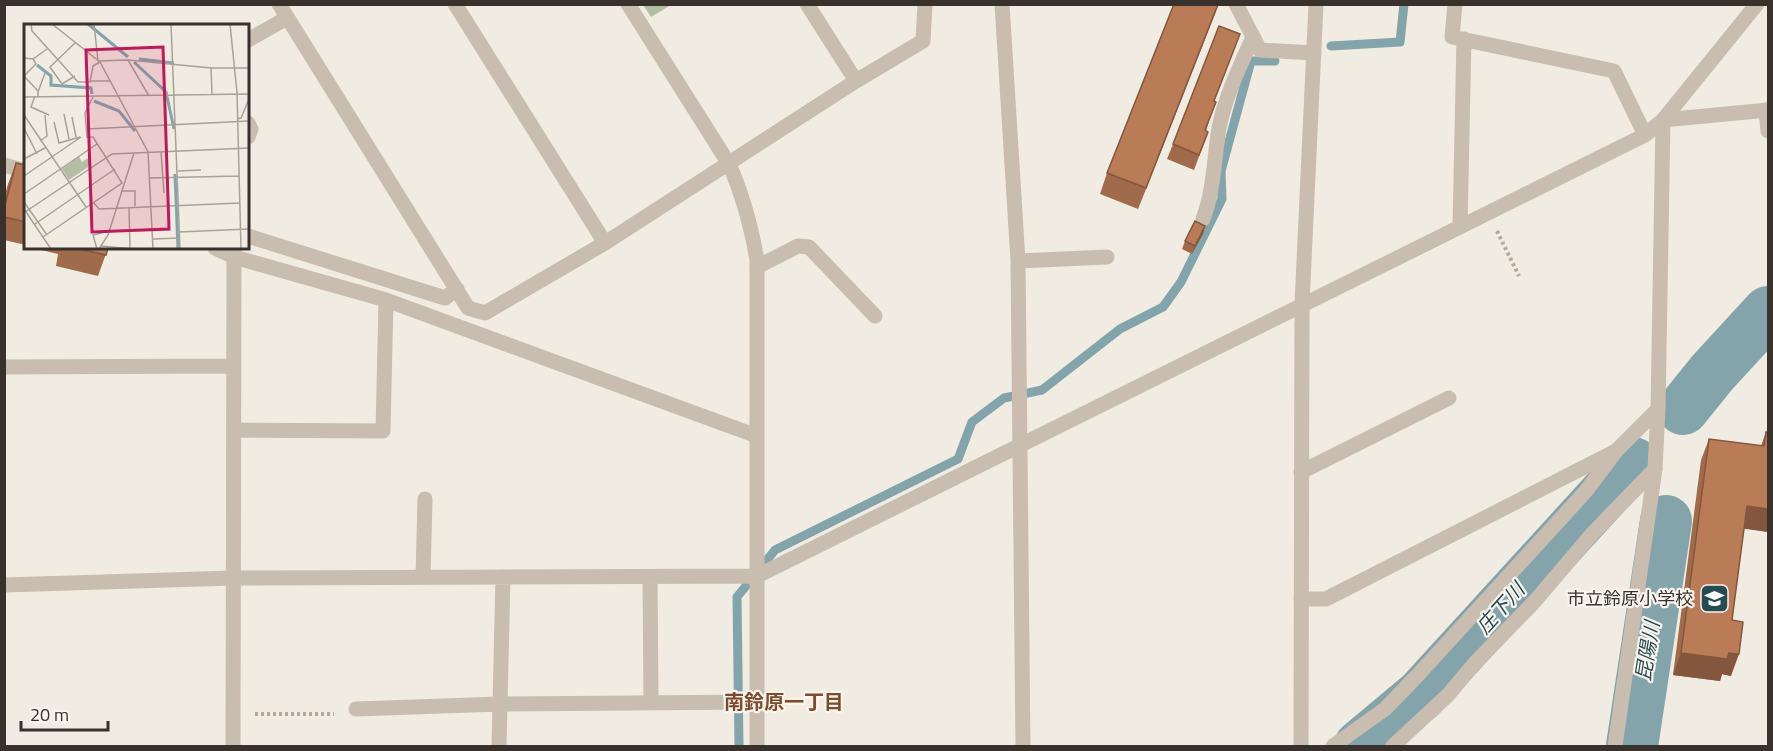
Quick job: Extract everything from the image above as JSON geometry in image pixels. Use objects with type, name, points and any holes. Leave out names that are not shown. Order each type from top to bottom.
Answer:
[{"type":"street","points":[[279,4],[468,308],[485,313],[605,243],[856,81],[923,41],[925,4]]},
{"type":"street","points":[[454,4],[605,243]]},
{"type":"street","points":[[628,4],[729,164],[739,185],[751,223],[757,267],[757,747]]},
{"type":"street","points":[[807,4],[856,81]]},
{"type":"street","points":[[1002,4],[1018,261],[1023,747]]},
{"type":"street","points":[[1236,4],[1260,50],[1314,53]]},
{"type":"street","points":[[1302,747],[1302,304],[1316,4]]},
{"type":"street","points":[[1455,4],[1452,37],[1614,71],[1645,135]]},
{"type":"street","points":[[4,585],[233,578],[757,576],[1645,135],[1663,120],[1757,4]]},
{"type":"street","points":[[249,39],[287,18]]},
{"type":"street","points":[[1203,219],[1210,200],[1220,126],[1235,78],[1253,37]]},
{"type":"street","points":[[1460,226],[1464,39]]},
{"type":"street","points":[[1663,120],[1767,110],[1768,131]]},
{"type":"street","points":[[1615,747],[1655,469],[1663,120]]},
{"type":"street","points":[[5,165],[24,170]]},
{"type":"street","points":[[249,236],[444,298],[457,289]]},
{"type":"street","points":[[757,267],[798,246],[809,247],[875,316]]},
{"type":"street","points":[[233,747],[234,252],[386,300],[757,436]]},
{"type":"street","points":[[1018,261],[1107,257]]},
{"type":"street","points":[[234,430],[383,431],[386,300]]},
{"type":"street","points":[[4,367],[232,366]]},
{"type":"street","points":[[1302,472],[1443,401],[1446,417]]},
{"type":"street","points":[[1333,747],[1385,709],[1416,677],[1586,491],[1616,451],[1658,409]]},
{"type":"street","points":[[1301,598],[1326,599],[1616,451]]},
{"type":"street","points":[[1393,747],[1448,694],[1535,601],[1592,534],[1655,469]]},
{"type":"street","points":[[423,578],[425,499]]},
{"type":"street","points":[[499,747],[503,577]]},
{"type":"street","points":[[650,577],[651,703]]},
{"type":"street","points":[[356,709],[500,704],[757,702]]},
{"type":"path","points":[[1487,212],[1519,276]]},
{"type":"path","points":[[233,714],[338,714],[356,709]]},
{"type":"green space","points":[[643,5],[671,5],[651,17]]},
{"type":"building","points":[[1174,4],[1218,4],[1146,188],[1107,173]]},
{"type":"building","points":[[1219,26],[1240,34],[1214,101],[1216,102],[1205,130],[1208,132],[1199,155],[1173,144]]},
{"type":"building","points":[[16,163],[24,165],[24,222],[4,217]]},
{"type":"building","points":[[1195,221],[1205,226],[1195,246],[1185,241]]},
{"type":"building","points":[[80,249],[108,249],[106,255]]},
{"type":"building","points":[[1766,432],[1768,433],[1768,509],[1747,506],[1732,620],[1743,622],[1739,654],[1729,653],[1727,659],[1681,653],[1709,439],[1764,446]]},
{"type":"waterway","points":[[1331,46],[1400,42],[1404,4]]},
{"type":"waterway","points":[[739,746],[737,597],[775,550],[958,459],[972,422],[1004,398],[1042,390],[1120,329],[1163,307],[1181,282],[1222,199],[1221,171],[1251,61],[1275,61]]},
{"type":"waterway","points":[[1683,409],[1712,373],[1768,312]]},
{"type":"waterway","name":"庄下川","points":[[1360,746],[1421,695],[1633,463]]},
{"type":"waterway","name":"昆陽川","points":[[1632,746],[1666,521]]},
{"type":"place","name":"市立鈴原小学校","points":[[1714,598]]},
{"type":"district","name":"南鈴原一丁目","points":[[784,701]]}]
